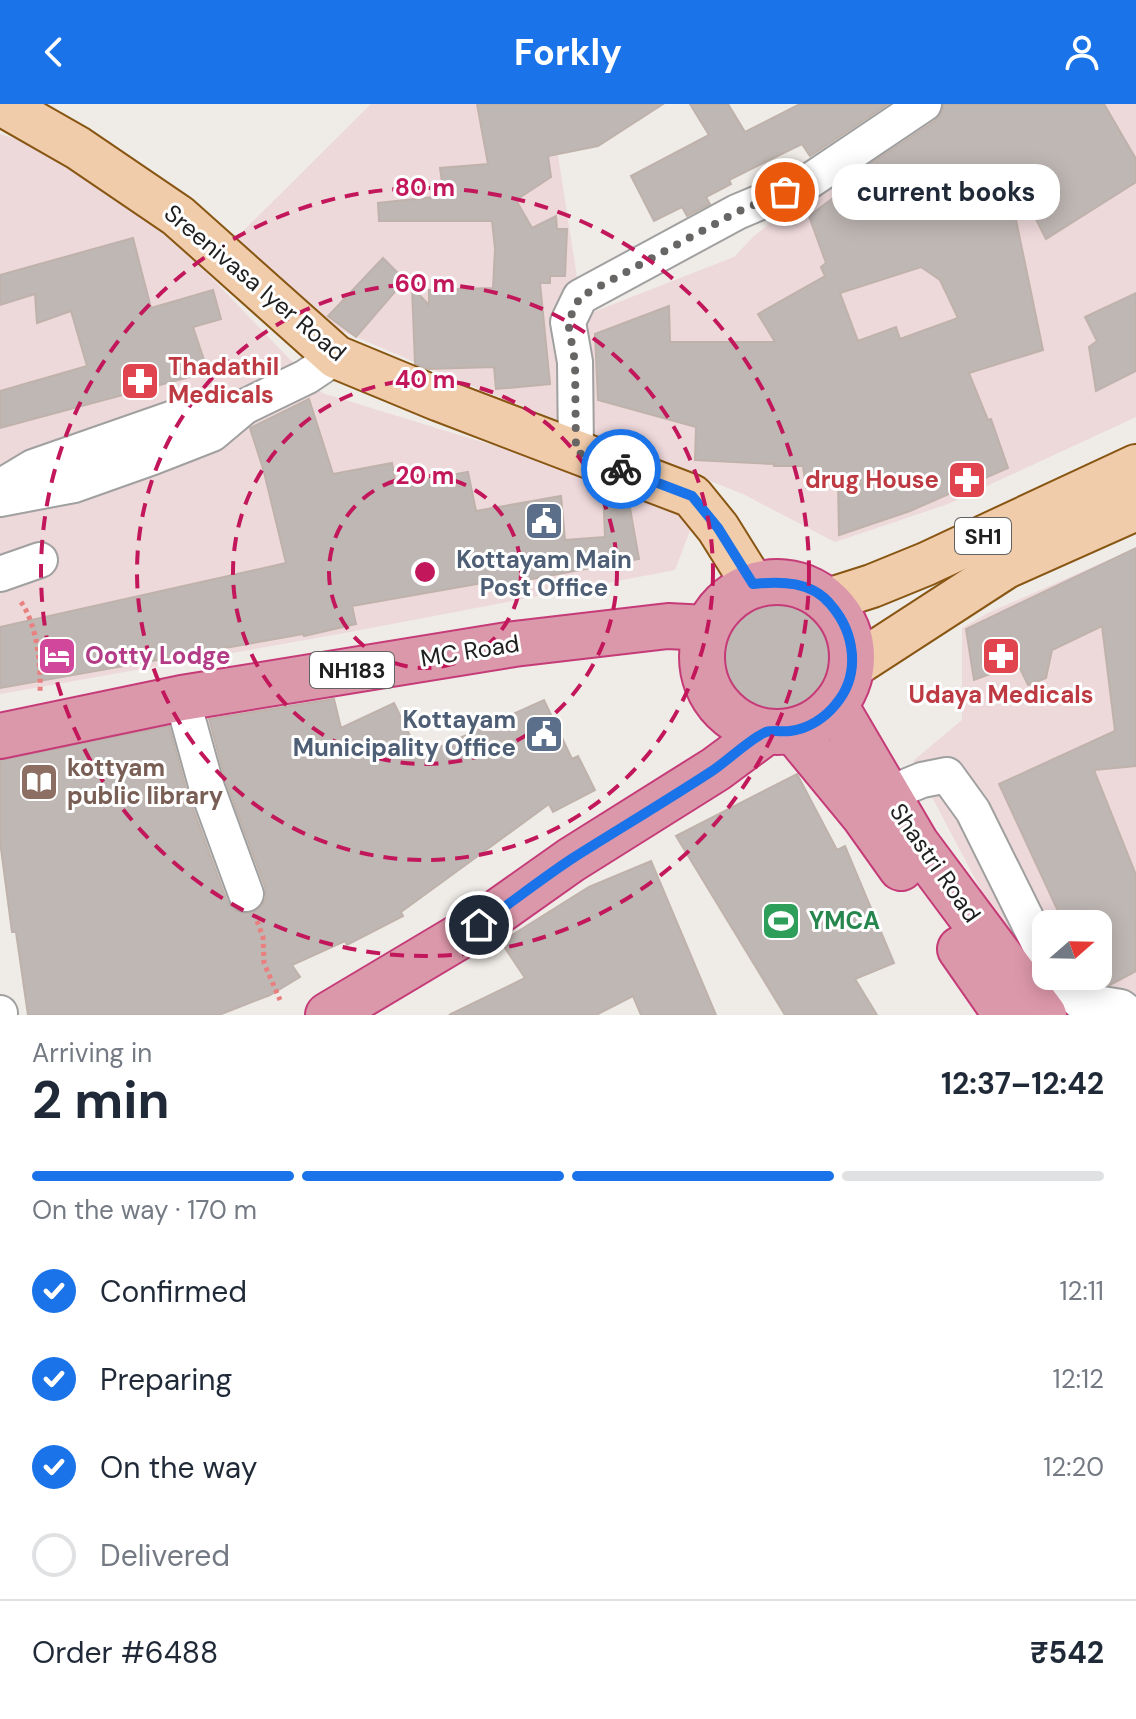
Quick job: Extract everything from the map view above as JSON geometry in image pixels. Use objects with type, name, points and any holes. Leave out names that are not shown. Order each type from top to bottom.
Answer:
[{"type":"highway","points":[[328,1015],[479,925],[571,860],[716,769],[780,732],[817,722],[844,686],[851,642],[843,620],[828,600],[805,586],[779,581],[753,584],[734,594],[718,609],[707,628],[701,662],[711,694],[734,720],[780,732]]},
{"type":"highway","name":"MC Road","points":[[0,736],[182,698],[514,644],[668,626],[707,628]]},
{"type":"highway","name":"Shastri Road","points":[[844,686],[888,794],[916,843],[956,898],[1042,1000]]},
{"type":"highway","name":"Shastri Road","points":[[780,732],[1042,1000]]},
{"type":"main road","name":"Sreenivasa Iyer Road","points":[[1,104],[78,148],[178,216],[336,357],[692,496],[718,528],[753,584]]},
{"type":"main road","name":"SH1","points":[[828,600],[926,564],[1136,466]]},
{"type":"main road","name":"SH1","points":[[844,686],[1006,567],[1136,509]]},
{"type":"street","points":[[576,452],[575,362],[568,322],[580,297],[737,212],[808,182],[924,104]]},
{"type":"street","points":[[0,499],[74,485],[212,434],[244,407],[306,377],[336,357]]},
{"type":"street","points":[[0,487],[33,467],[185,414],[244,407]]},
{"type":"street","points":[[1,574],[40,560]]},
{"type":"street","points":[[182,698],[206,785],[246,894]]},
{"type":"street","points":[[888,794],[922,780],[947,775],[973,811],[1032,930]]},
{"type":"street","points":[[1042,1000],[1078,1000],[1121,1007],[1131,1015]]},
{"type":"path","points":[[1,574],[29,613],[41,673],[40,702]]},
{"type":"path","points":[[246,894],[263,937],[264,963],[280,1000]]},
{"type":"shaded area","points":[[371,104],[550,104],[583,316],[734,257],[754,236],[928,104],[1136,104],[1136,417],[948,504],[835,542],[743,494],[323,323],[236,238]]},
{"type":"shaded area","points":[[0,134],[54,151],[159,223],[322,393],[669,499],[692,525],[675,570],[0,694]]},
{"type":"shaded area","points":[[1136,548],[1136,1015],[1079,990],[1112,990],[1112,910],[1032,910],[1032,957],[990,907],[913,761],[962,720],[962,628],[988,613]]},
{"type":"building","points":[[477,104],[663,104],[598,146],[548,156],[551,177],[516,200],[532,228],[556,216],[557,229],[567,229],[565,276],[550,276],[550,283],[540,283],[550,384],[496,389],[494,367],[428,369],[415,364],[412,287],[429,305],[429,290],[493,288],[495,249],[492,221],[379,221],[378,203],[444,196],[440,168],[488,164]]},
{"type":"building","points":[[690,104],[728,104],[745,132],[800,104],[888,104],[810,156],[802,144],[729,180],[731,184],[706,197],[710,204],[687,216],[682,207],[654,221],[631,176],[709,135]]},
{"type":"building","points":[[944,104],[1104,104],[1136,159],[1136,182],[1046,239],[1009,166],[1005,167],[1043,350],[969,373],[988,420],[991,419],[1008,468],[910,511],[839,535],[838,484],[806,488],[803,466],[695,460],[696,427],[598,400],[595,334],[669,306],[670,342],[775,342],[758,314],[825,276],[821,267],[826,263],[809,216],[837,195],[833,189],[935,121],[942,113]],"holes":[[[921,267],[940,280],[958,318],[900,339],[896,327],[858,341],[840,293]]]},
{"type":"building","points":[[133,238],[151,308],[213,290],[221,319],[193,327],[208,372],[0,428],[0,391],[87,366],[71,311],[37,323],[35,294],[0,305],[0,275]]},
{"type":"building","points":[[383,258],[405,280],[356,337],[328,316]]},
{"type":"building","points":[[1136,293],[1136,371],[1096,391],[1089,347],[1097,341],[1085,317]]},
{"type":"building","points":[[309,399],[333,474],[392,463],[396,485],[468,472],[476,511],[561,496],[565,540],[605,537],[603,488],[628,497],[639,559],[495,586],[494,581],[352,606],[356,624],[304,636],[0,688],[0,627],[286,563],[250,428]]},
{"type":"building","points":[[1136,548],[1136,766],[1094,770],[1136,875],[1136,971],[1112,984],[1112,910],[1058,910],[999,784],[1115,731],[1102,626],[1052,650],[1046,678],[1028,685],[1018,664],[974,680],[966,629]]},
{"type":"building","points":[[780,559],[813,566],[827,575],[811,583],[805,594],[805,608],[812,618],[824,624],[863,614],[868,628],[831,655],[828,667],[832,681],[822,684],[814,692],[810,704],[812,714],[802,707],[779,711],[762,707],[720,735],[693,704],[680,663],[682,652],[719,650],[728,641],[732,628],[729,616],[721,608],[697,602],[721,577],[741,605],[753,608],[765,605],[774,596],[777,584],[767,561]]},
{"type":"building","points":[[334,699],[341,728],[394,703],[420,756],[544,700],[572,759],[578,756],[595,790],[553,812],[549,804],[401,912],[403,916],[347,945],[345,941],[292,965],[300,977],[270,995],[219,1015],[28,1015],[16,932],[12,932],[0,841],[0,760],[169,726],[187,792],[227,901],[234,910],[252,913],[262,906],[266,897],[265,887],[225,779],[209,719]]},
{"type":"building","points":[[797,774],[837,850],[845,846],[894,963],[855,979],[877,1015],[785,1015],[676,836]]},
{"type":"building","points":[[651,861],[716,1015],[641,1015],[633,996],[596,1015],[449,1015],[525,978],[501,942],[589,887]]},
{"type":"way so far","points":[[621,469],[576,452],[575,362],[568,322],[580,297],[737,212],[785,192]]},
{"type":"place","name":"current books","points":[[785,192]]},
{"type":"place","name":"Thadathil Medicals","points":[[140,381]]},
{"type":"place","name":"drug House","points":[[967,480]]},
{"type":"place","name":"Kottayam Main Post Office","points":[[544,521]]},
{"type":"place","name":"Ootty Lodge","points":[[57,656]]},
{"type":"place","name":"Udaya Medicals","points":[[1001,656]]},
{"type":"place","name":"Kottayam Municipality Office","points":[[544,734]]},
{"type":"place","name":"kottyam public library","points":[[39,782]]},
{"type":"place","name":"YMCA","points":[[781,921]]},
{"type":"route","points":[[479,925],[571,860],[716,769],[766,732],[794,731],[817,722],[835,705],[849,681],[851,642],[843,620],[828,600],[805,586],[779,581],[753,584],[718,528],[692,496],[621,469]]}]
